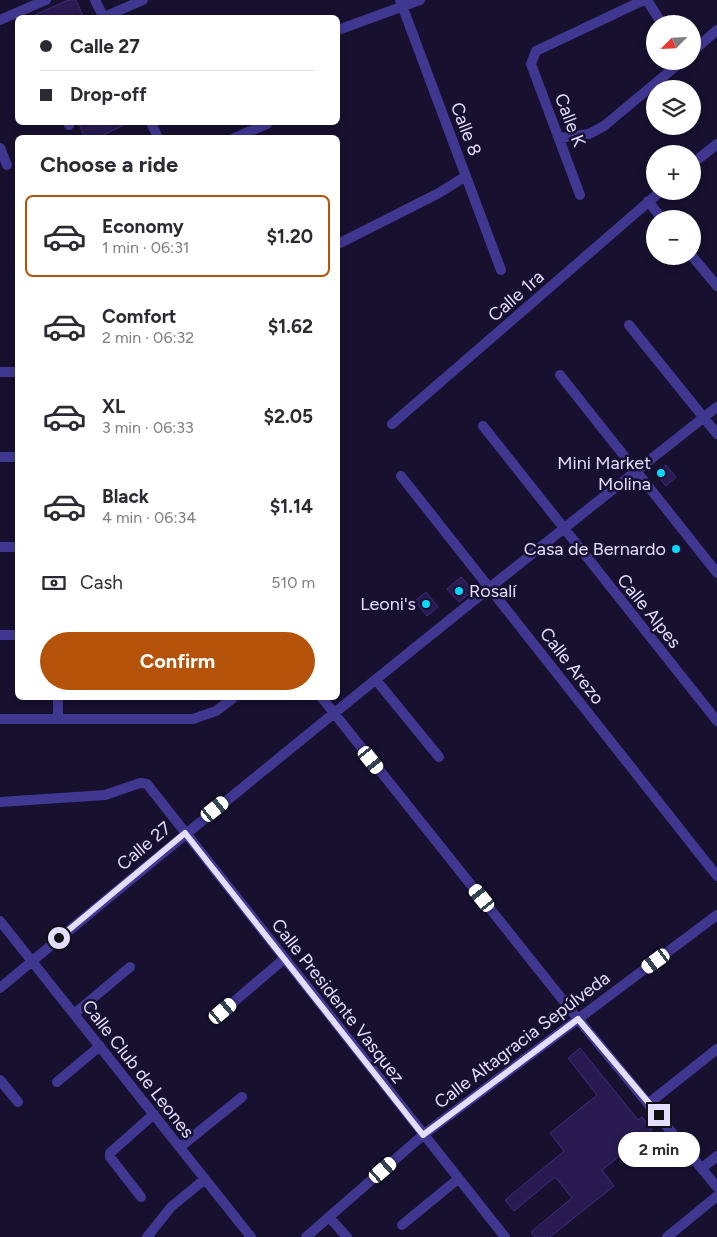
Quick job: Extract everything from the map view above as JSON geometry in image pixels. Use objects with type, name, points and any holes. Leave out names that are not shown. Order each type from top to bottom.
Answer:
[{"type":"street","points":[[20,15],[46,0]]},
{"type":"street","points":[[95,0],[103,15]]},
{"type":"street","points":[[109,15],[143,0]]},
{"type":"street","points":[[340,29],[402,4],[420,0]]},
{"type":"street","points":[[646,0],[656,15]]},
{"type":"street","name":"Calle K","points":[[580,195],[531,64],[532,57],[536,51],[646,0]]},
{"type":"street","name":"Calle 8","points":[[402,4],[501,270]]},
{"type":"street","points":[[0,20],[15,16]]},
{"type":"street","points":[[701,44],[717,30]]},
{"type":"street","points":[[560,138],[589,134],[604,126],[671,70]]},
{"type":"street","points":[[241,135],[265,125]]},
{"type":"street","points":[[701,157],[717,144]]},
{"type":"street","points":[[0,148],[7,164]]},
{"type":"street","points":[[340,243],[439,193],[466,176]]},
{"type":"street","points":[[648,202],[655,210]]},
{"type":"street","name":"Calle 1ra","points":[[392,424],[648,202]]},
{"type":"street","points":[[700,265],[717,286]]},
{"type":"street","points":[[629,325],[717,434]]},
{"type":"street","points":[[0,372],[15,372]]},
{"type":"street","points":[[560,375],[717,573]]},
{"type":"street","name":"Calle 27","points":[[0,988],[185,833],[717,407]]},
{"type":"street","name":"Calle Alpes","points":[[482,426],[717,721]]},
{"type":"street","points":[[0,457],[15,457]]},
{"type":"street","name":"Calle Arezo","points":[[400,476],[717,876]]},
{"type":"street","points":[[0,547],[15,546]]},
{"type":"street","points":[[0,635],[15,635]]},
{"type":"street","points":[[376,680],[439,757]]},
{"type":"street","points":[[58,700],[58,719]]},
{"type":"street","points":[[0,720],[193,719],[216,711],[230,700]]},
{"type":"street","points":[[324,700],[578,1019],[717,1187]]},
{"type":"street","name":"Calle Presidente Vasquez","points":[[0,802],[105,795],[140,783],[147,784],[505,1237]]},
{"type":"street","name":"Calle Altagracia Sepúlveda","points":[[306,1237],[423,1135],[717,915]]},
{"type":"street","name":"Calle Club de Leones","points":[[0,921],[251,1237]]},
{"type":"street","points":[[223,1011],[284,959]]},
{"type":"street","points":[[74,1014],[130,967]]},
{"type":"street","points":[[57,1082],[100,1046]]},
{"type":"street","points":[[649,1103],[717,1049]]},
{"type":"street","points":[[0,1080],[18,1102]]},
{"type":"street","points":[[180,1147],[242,1097]]},
{"type":"street","points":[[141,1197],[110,1157],[110,1153],[154,1114]]},
{"type":"street","points":[[702,1168],[717,1156]]},
{"type":"street","points":[[147,1237],[172,1208],[205,1179]]},
{"type":"street","points":[[402,1225],[458,1179]]},
{"type":"street","points":[[667,1237],[717,1196]]},
{"type":"street","points":[[329,1217],[347,1237]]},
{"type":"building","points":[[68,0],[76,0],[83,15],[35,15]]},
{"type":"building","points":[[79,125],[124,125],[103,135],[84,135]]},
{"type":"building","points":[[666,465],[676,477],[666,486],[656,474]]},
{"type":"building","name":"Rosalí","points":[[461,577],[470,587],[470,593],[459,602],[447,589]]},
{"type":"building","name":"Leoni's","points":[[426,592],[438,607],[427,616],[415,601]]},
{"type":"building","points":[[580,1048],[638,1120],[642,1117],[652,1130],[602,1170],[614,1186],[550,1237],[535,1237],[531,1232],[572,1198],[555,1177],[514,1211],[505,1200],[564,1151],[550,1133],[597,1095],[568,1058]]},
{"type":"place","name":"Mini Market Molina","points":[[661,473]]},
{"type":"place","name":"Casa de Bernardo","points":[[676,549]]},
{"type":"place","name":"Rosalí","points":[[459,591]]},
{"type":"place","name":"Leoni's","points":[[426,604]]},
{"type":"route","points":[[59,938],[185,833],[423,1135],[578,1019],[659,1115]]}]
